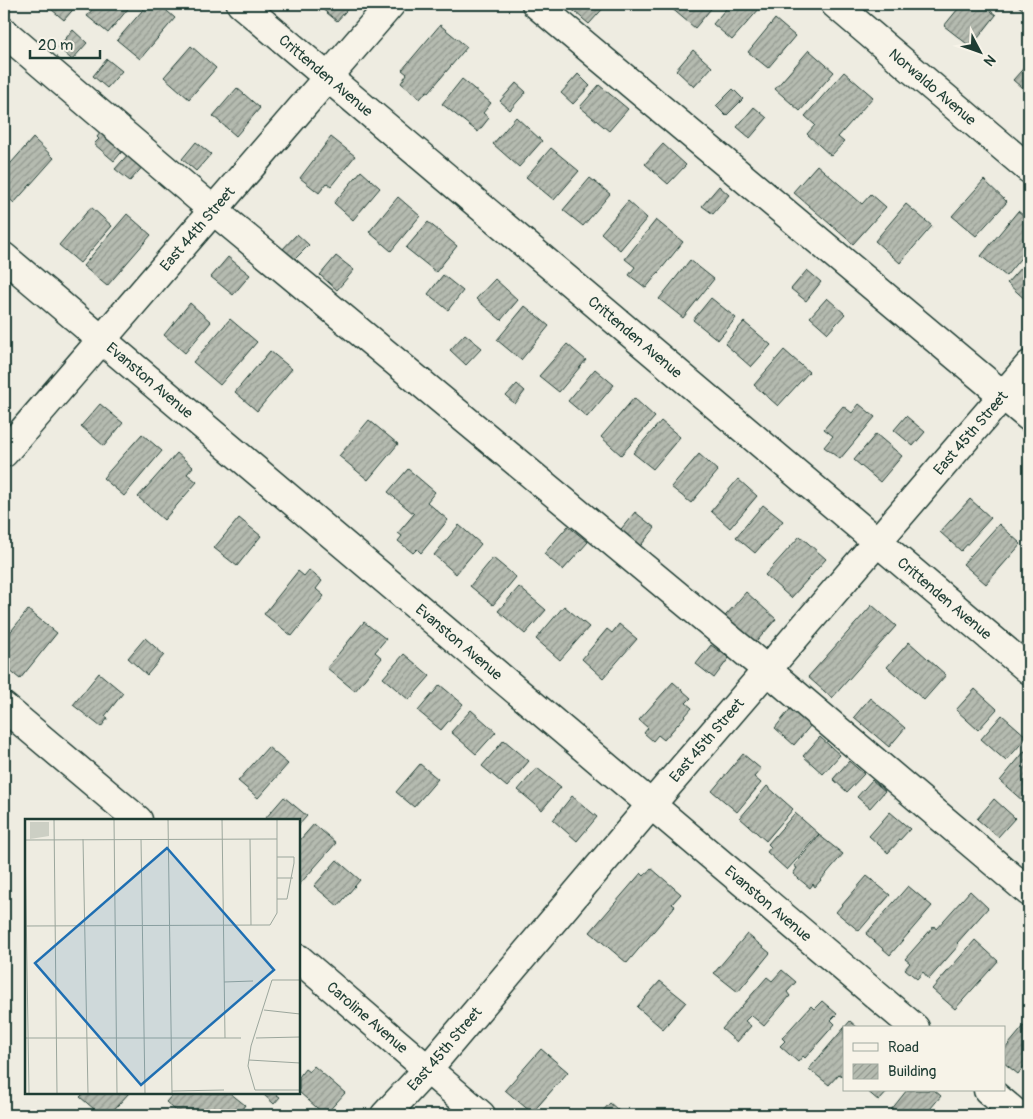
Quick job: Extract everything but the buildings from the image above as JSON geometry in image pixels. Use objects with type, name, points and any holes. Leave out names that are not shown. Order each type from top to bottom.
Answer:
[{"type":"street","name":"Crittenden Avenue","points":[[242,4],[1029,670]]},
{"type":"street","name":"East 44th Street","points":[[4,453],[391,4]]},
{"type":"street","points":[[536,4],[1029,417]]},
{"type":"street","name":"Norwaldo Avenue","points":[[834,4],[1029,169]]},
{"type":"street","points":[[4,32],[213,210],[767,670],[1029,892]]},
{"type":"street","name":"Evanston Avenue","points":[[4,257],[913,1026]]},
{"type":"street","name":"East 45th Street","points":[[385,1115],[427,1070],[651,805],[1029,365]]},
{"type":"street","points":[[4,706],[137,819]]},
{"type":"street","name":"Caroline Avenue","points":[[300,959],[481,1115]]},
{"type":"street","points":[[990,1092],[1018,1115]]}]
